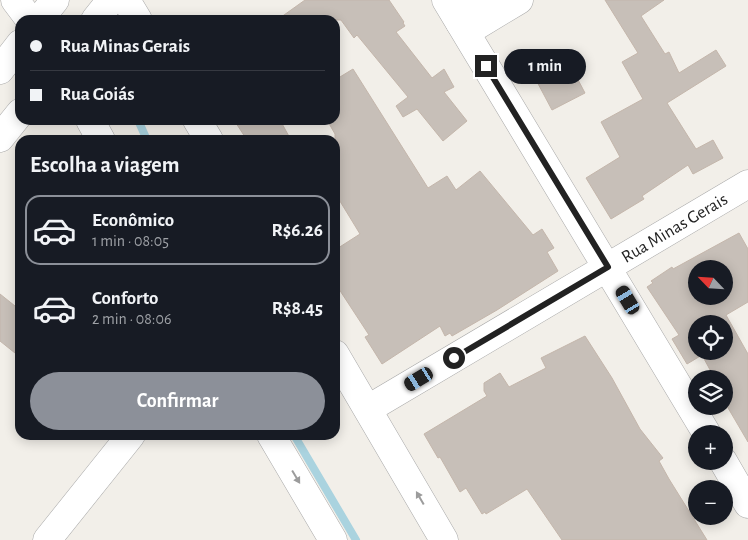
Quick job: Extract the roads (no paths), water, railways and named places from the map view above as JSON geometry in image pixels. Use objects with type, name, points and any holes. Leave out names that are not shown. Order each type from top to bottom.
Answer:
[{"type":"street","points":[[15,0],[26,15]]},
{"type":"street","points":[[43,15],[55,0]]},
{"type":"street","points":[[99,15],[110,0]]},
{"type":"street","points":[[126,0],[135,15]]},
{"type":"street","points":[[446,0],[702,425]]},
{"type":"street","points":[[463,28],[480,0]]},
{"type":"street","points":[[463,28],[519,0]]},
{"type":"street","points":[[0,70],[15,50]]},
{"type":"street","points":[[0,138],[15,119]]},
{"type":"street","name":"Rua Minas Gerais","points":[[368,409],[748,184]]},
{"type":"street","points":[[340,362],[444,540]]},
{"type":"street","points":[[47,540],[127,440]]},
{"type":"street","points":[[274,440],[333,540]]},
{"type":"street","points":[[728,470],[748,504]]},
{"type":"waterway","points":[[140,125],[145,135]]},
{"type":"waterway","points":[[297,440],[356,540]]}]
